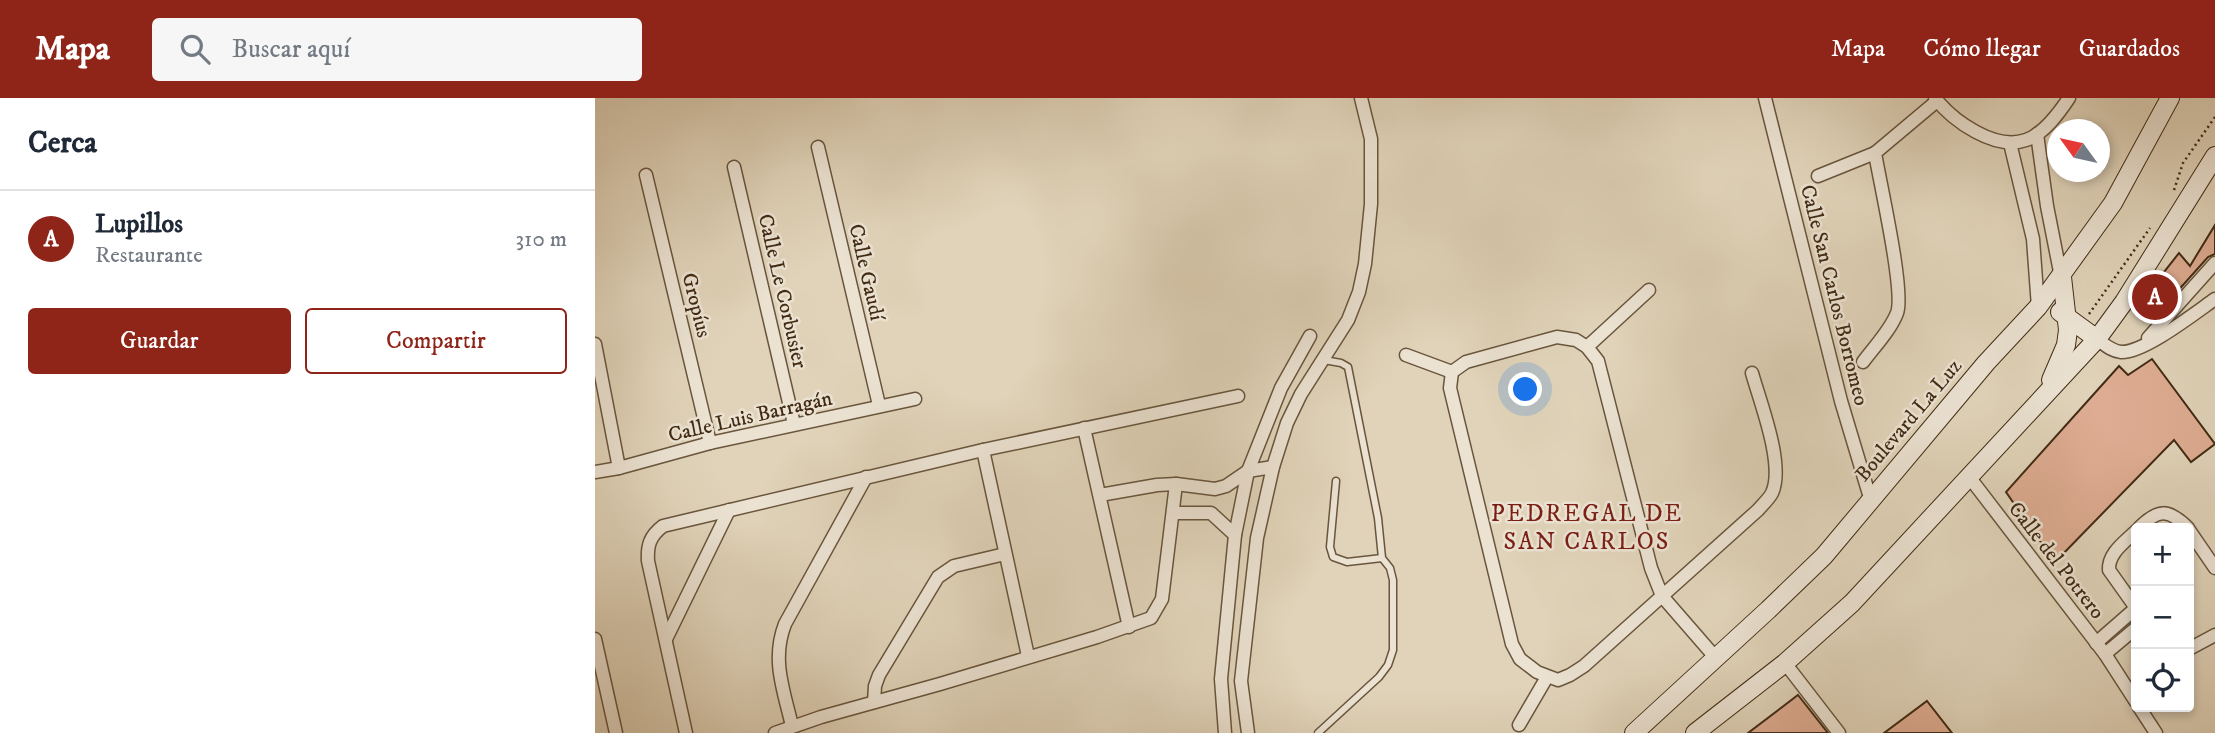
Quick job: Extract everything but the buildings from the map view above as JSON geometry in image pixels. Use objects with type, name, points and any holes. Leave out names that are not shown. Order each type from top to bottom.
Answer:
[{"type":"main road","name":"Boulevard La Luz","points":[[1637,732],[1824,556],[1986,363],[2038,307],[2113,203],[2171,98]]},
{"type":"main road","points":[[1695,733],[1785,663],[1852,603],[2097,339],[2131,292],[2215,156]]},
{"type":"main road","points":[[2042,399],[2067,345],[2073,321],[2061,277]]},
{"type":"main road","points":[[2038,307],[2052,307],[2097,339]]},
{"type":"street","points":[[1248,733],[1241,681],[1257,538],[1273,467],[1287,423],[1301,394],[1348,320],[1359,292],[1365,264],[1371,204],[1371,139],[1361,98]]},
{"type":"street","name":"Calle San Carlos Borromeo","points":[[1765,98],[1842,401],[1871,501]]},
{"type":"street","points":[[1818,176],[1875,153],[1936,99],[1951,115],[1968,127],[1990,138],[2010,143],[2037,134],[2069,98]]},
{"type":"street","points":[[2037,134],[2061,277]]},
{"type":"street","points":[[2010,143],[2033,239],[2038,307]]},
{"type":"street","name":"Calle Gaudí","points":[[818,146],[879,405]]},
{"type":"street","points":[[1863,362],[1893,321],[1899,306],[1898,283],[1875,153]]},
{"type":"street","name":"Calle Le Corbusier","points":[[734,167],[794,424]]},
{"type":"street","name":"Gropíus","points":[[646,175],[710,443]]},
{"type":"street","points":[[2033,239],[2053,233]]},
{"type":"street","points":[[2141,346],[2215,263]]},
{"type":"street","points":[[1587,347],[1649,290]]},
{"type":"street","points":[[2097,339],[2120,352],[2141,346],[2171,330],[2215,299]]},
{"type":"street","points":[[1225,733],[1221,679],[1234,535],[1248,471],[1281,388],[1310,336]]},
{"type":"street","points":[[1715,657],[1662,596],[1650,568],[1598,361],[1587,347],[1576,340],[1557,337],[1466,362],[1453,372],[1450,388],[1512,644],[1520,659],[1547,677],[1558,680],[1584,666],[1662,596],[1758,510],[1771,494],[1776,479],[1773,454],[1752,373]]},
{"type":"street","points":[[595,344],[619,468]]},
{"type":"street","points":[[1406,355],[1453,372]]},
{"type":"street","points":[[686,733],[648,561],[650,540],[663,526],[983,450],[1238,396]]},
{"type":"street","name":"Calle Luis Barragán","points":[[595,472],[710,443],[915,399]]},
{"type":"street","points":[[1084,428],[1129,627]]},
{"type":"street","points":[[983,450],[1028,656]]},
{"type":"street","points":[[1100,495],[1176,484],[1215,489],[1226,486],[1248,471],[1273,467]]},
{"type":"street","points":[[792,726],[778,666],[779,639],[866,477]]},
{"type":"street","name":"Calle del Potrero","points":[[1970,478],[2105,654],[2131,694]]},
{"type":"street","points":[[775,733],[1129,627],[1151,618],[1162,599],[1176,484]]},
{"type":"street","points":[[1211,513],[1215,489]]},
{"type":"street","points":[[666,639],[729,510]]},
{"type":"street","points":[[1173,513],[1211,513],[1234,535]]},
{"type":"street","points":[[2145,523],[2152,515],[2164,513],[2181,523]]},
{"type":"street","points":[[2131,537],[2110,557],[2108,565],[2131,601]]},
{"type":"street","points":[[2194,538],[2215,568]]},
{"type":"street","points":[[874,702],[875,685],[879,675],[938,577],[954,565],[1005,554]]},
{"type":"street","points":[[2096,643],[2131,612]]},
{"type":"street","points":[[2105,654],[2131,632]]},
{"type":"street","points":[[2194,646],[2215,635]]},
{"type":"street","points":[[595,639],[616,733]]},
{"type":"street","points":[[1785,663],[1839,733]]},
{"type":"street","points":[[1519,725],[1547,677]]},
{"type":"street","points":[[2142,712],[2157,733]]},
{"type":"lane","points":[[1318,733],[1379,677],[1393,650],[1393,580],[1390,568],[1382,558],[1378,518],[1348,367],[1323,360]]},
{"type":"lane","points":[[1336,481],[1330,547],[1333,557],[1347,562],[1382,558]]},
{"type":"path","points":[[2172,197],[2183,163],[2215,117]]},
{"type":"path","points":[[2073,321],[2157,218]]},
{"type":"place","name":"Lupillos","points":[[2155,297]]},
{"type":"district","name":"PEDREGAL DE SAN CARLOS","points":[[1587,527]]}]
